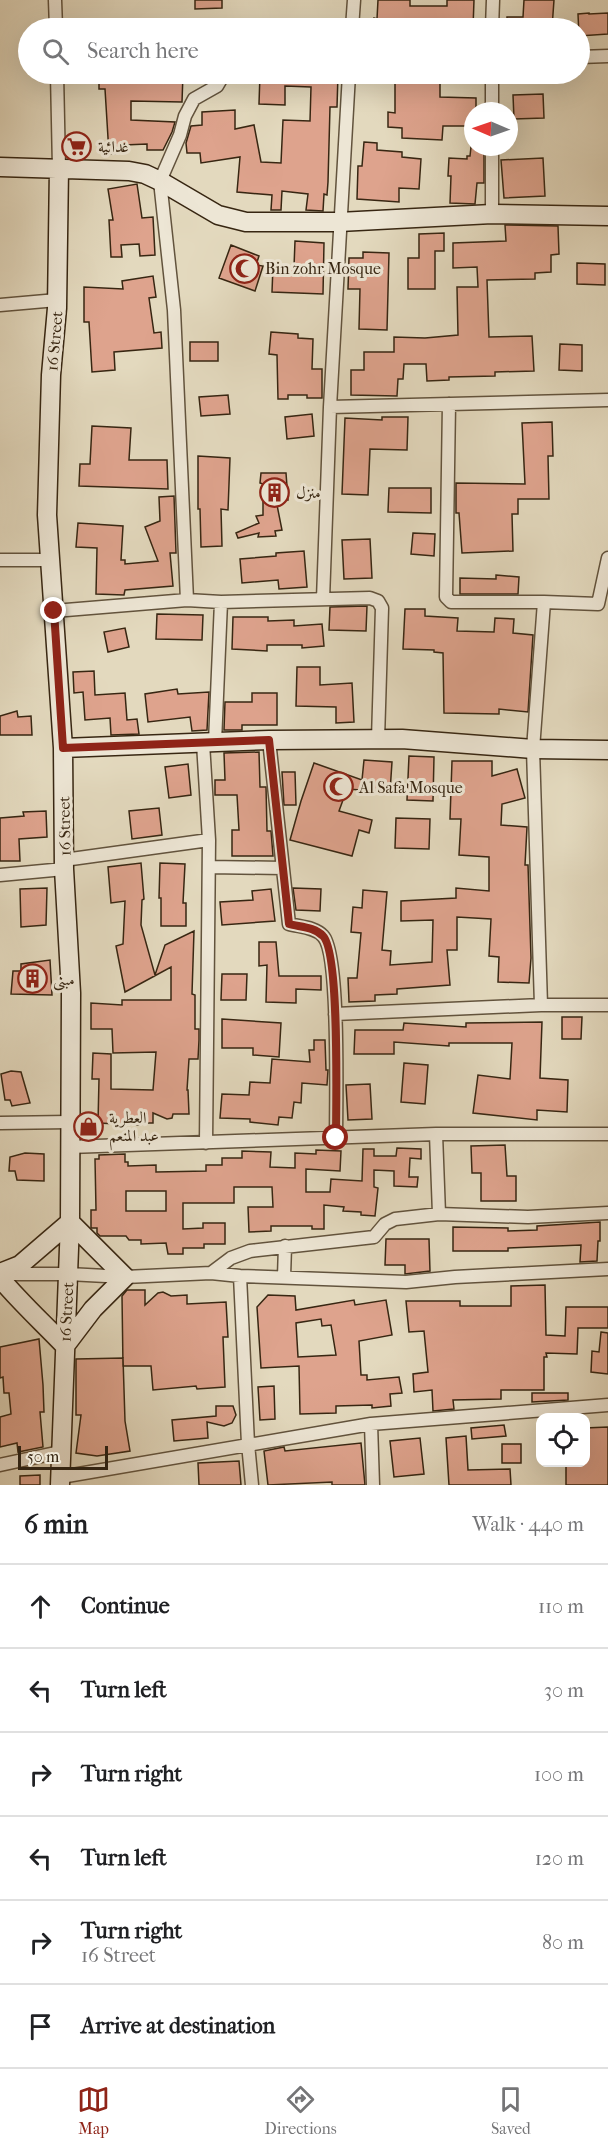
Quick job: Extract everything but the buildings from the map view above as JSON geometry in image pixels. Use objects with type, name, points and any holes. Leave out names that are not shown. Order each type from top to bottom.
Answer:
[{"type":"street","points":[[55,0],[56,18]]},
{"type":"street","points":[[353,18],[354,0]]},
{"type":"street","points":[[492,18],[493,0]]},
{"type":"street","points":[[590,57],[608,56]]},
{"type":"street","points":[[57,84],[59,168]]},
{"type":"street","points":[[187,600],[174,310],[160,181],[180,135],[185,116],[194,99],[218,84]]},
{"type":"street","points":[[323,599],[339,222],[348,84]]},
{"type":"street","points":[[492,84],[492,102]]},
{"type":"street","points":[[492,156],[492,214]]},
{"type":"street","points":[[0,167],[129,171],[145,174],[218,215],[246,222],[339,222],[492,214],[608,216]]},
{"type":"street","name":"16 Street","points":[[59,168],[57,300],[51,375],[47,515],[63,748],[64,864],[71,993],[70,1222],[60,1481]]},
{"type":"street","points":[[0,304],[57,300]]},
{"type":"street","points":[[330,407],[608,400]]},
{"type":"street","points":[[449,404],[447,597],[451,602],[603,603],[608,558]]},
{"type":"street","points":[[0,560],[51,560]]},
{"type":"street","points":[[54,611],[187,600],[221,602],[370,598],[378,601],[382,608],[378,739]]},
{"type":"street","points":[[206,1143],[209,743],[221,602]]},
{"type":"street","points":[[541,1005],[533,748],[544,602]]},
{"type":"street","points":[[63,748],[269,740],[402,739],[533,748],[608,750]]},
{"type":"street","points":[[269,740],[289,924],[307,927],[323,936],[331,949],[335,1014],[336,1138]]},
{"type":"street","points":[[0,875],[209,840]]},
{"type":"street","points":[[209,867],[283,868]]},
{"type":"street","points":[[335,1014],[541,1005],[608,1005]]},
{"type":"street","points":[[0,1123],[69,1122]]},
{"type":"street","points":[[69,1148],[436,1134],[608,1134]]},
{"type":"street","points":[[436,1134],[439,1214]]},
{"type":"street","points":[[211,1274],[231,1258],[250,1251],[375,1237],[389,1221],[439,1214],[528,1217],[608,1213]]},
{"type":"street","points":[[0,1275],[20,1265],[70,1222],[125,1277]]},
{"type":"street","points":[[284,1277],[285,1246]]},
{"type":"street","points":[[0,1275],[68,1274],[125,1277],[211,1274],[406,1282],[455,1277],[608,1269]]},
{"type":"street","points":[[0,1275],[16,1297],[34,1312],[65,1346],[93,1309],[125,1277]]},
{"type":"street","points":[[240,1276],[252,1485]]},
{"type":"street","points":[[60,1481],[248,1444],[371,1424],[608,1405]]},
{"type":"street","points":[[371,1424],[374,1485]]},
{"type":"street","points":[[0,1465],[60,1452]]},
{"type":"place","name":"غدائية","points":[[77,146]]},
{"type":"place","name":"Bin zohr Mosque","points":[[244,268]]},
{"type":"place","name":"منزل","points":[[275,492]]},
{"type":"place","name":"Al Safa Mosque","points":[[338,787]]},
{"type":"place","name":"مبنى","points":[[32,979]]},
{"type":"place","name":"العطرية عبد المنعم","points":[[88,1126]]},
{"type":"route","points":[[54,611],[63,748],[269,740],[289,924],[307,927],[323,936],[331,949],[335,1014],[336,1138]]}]
